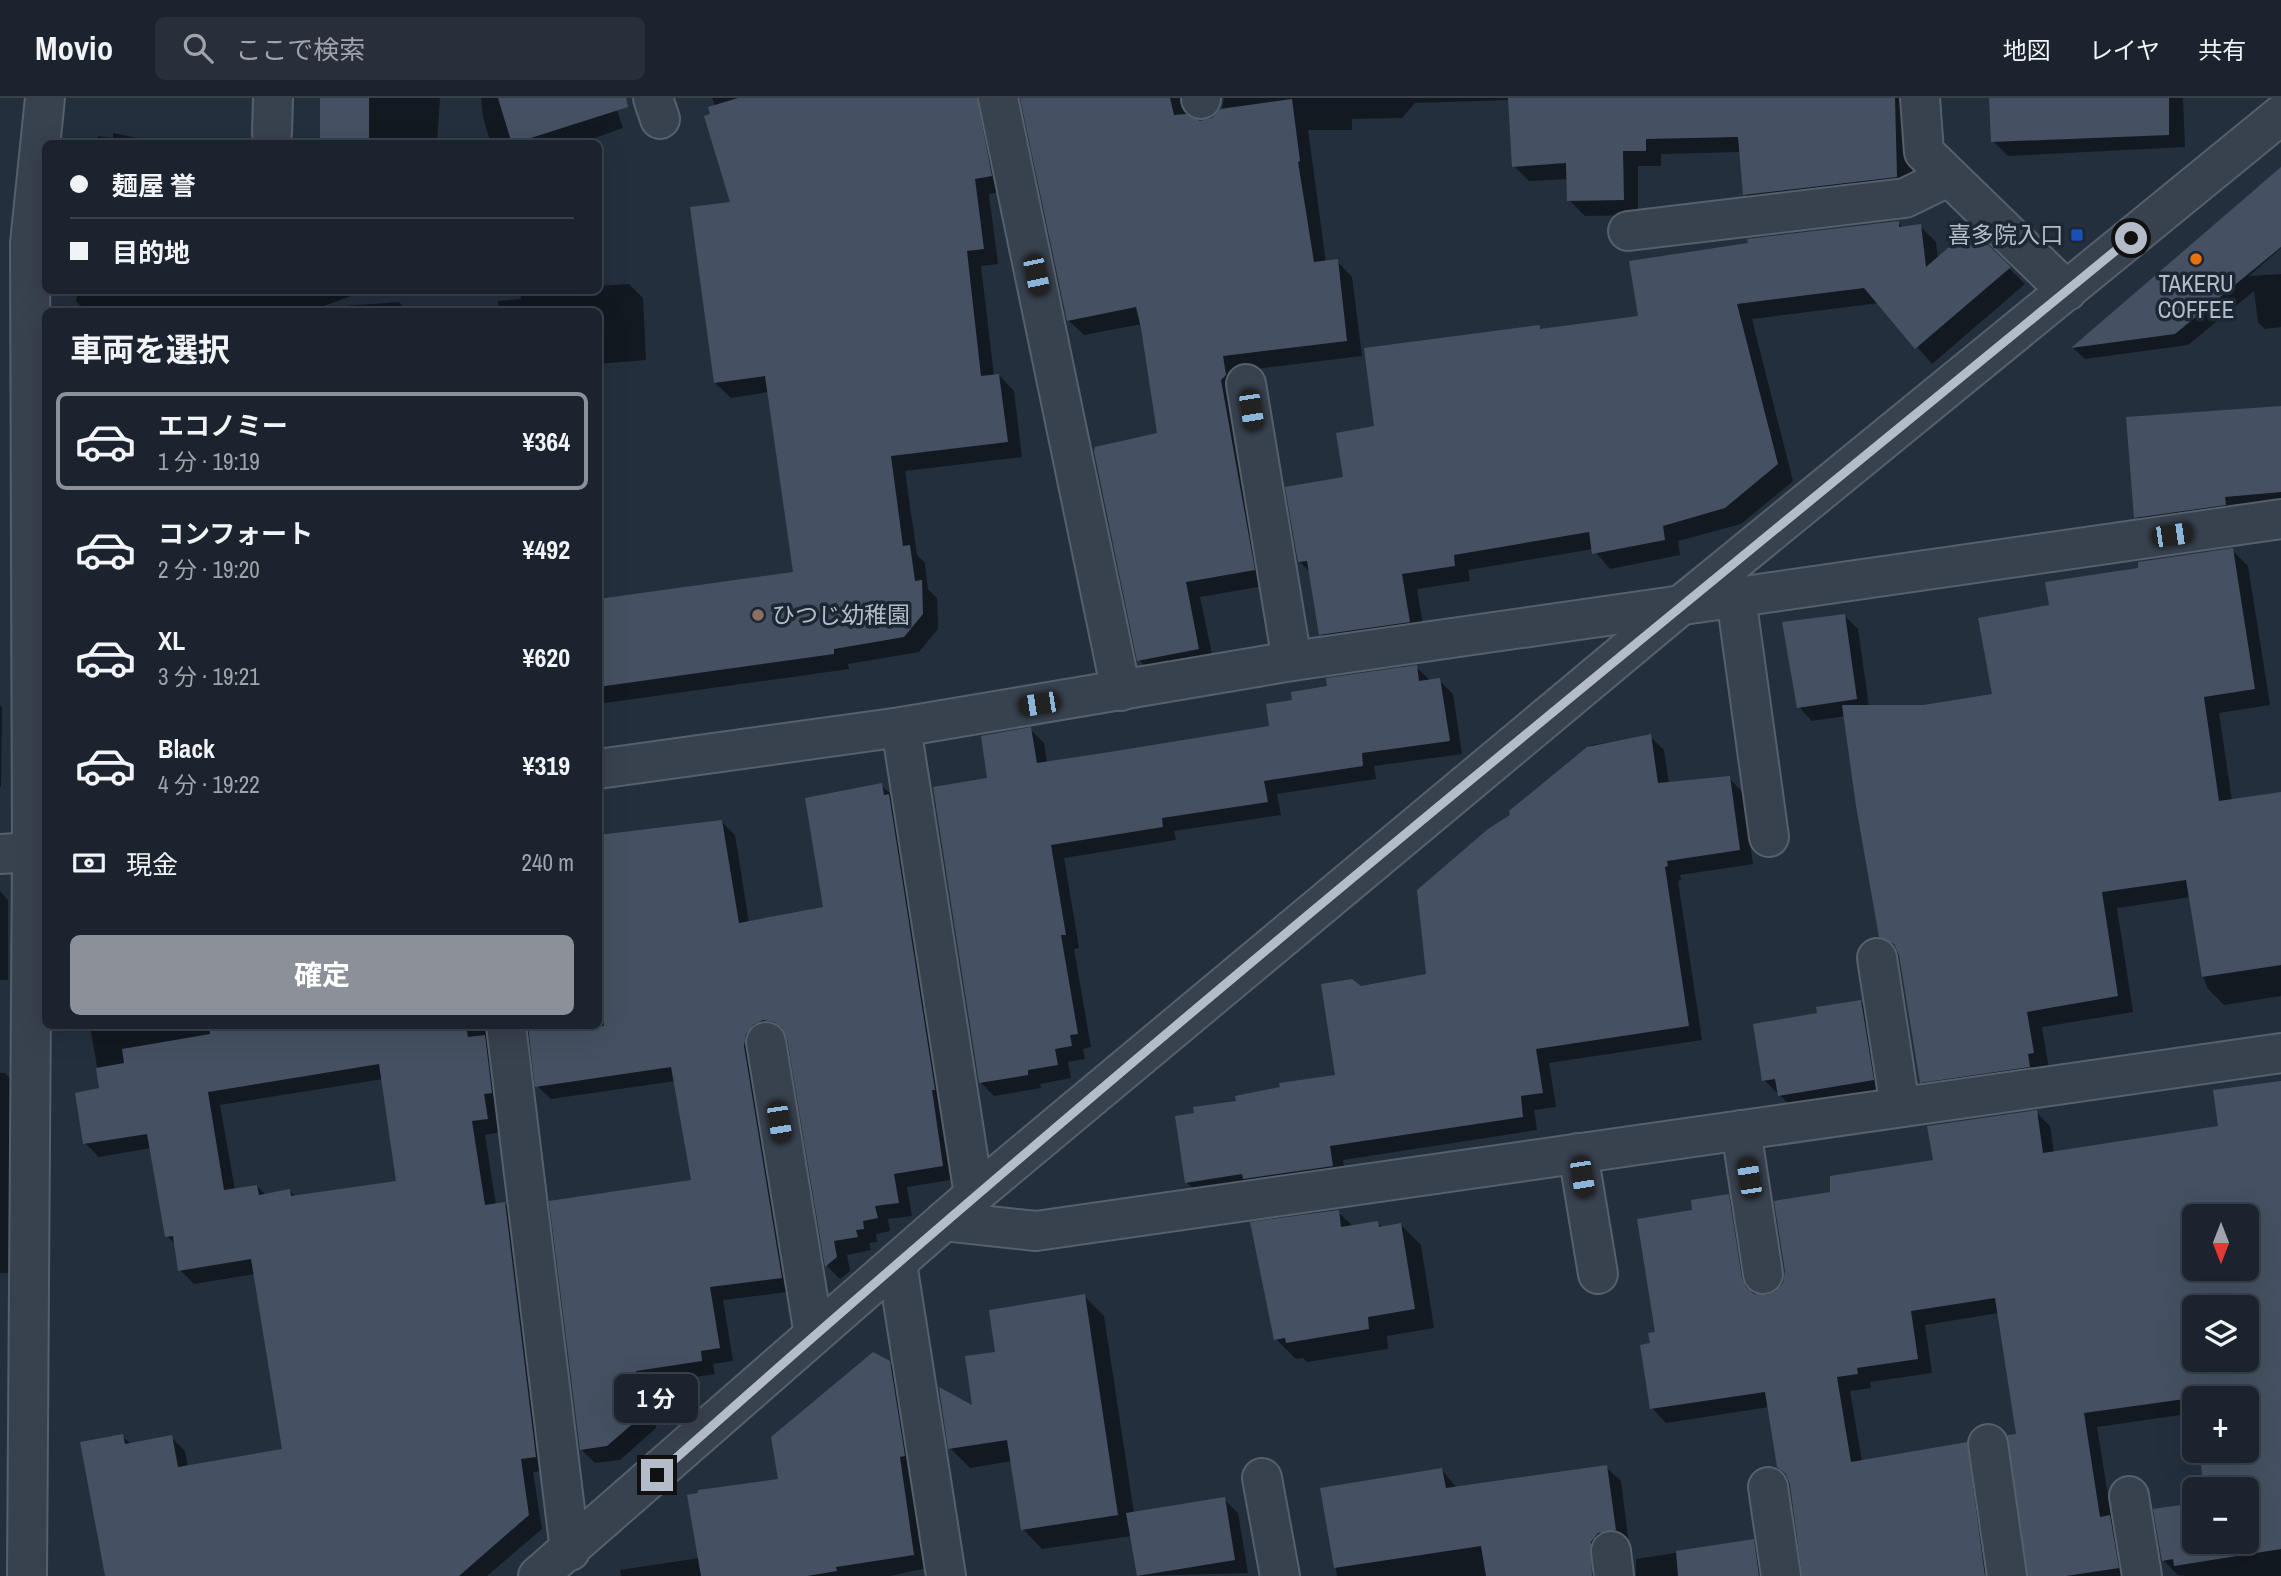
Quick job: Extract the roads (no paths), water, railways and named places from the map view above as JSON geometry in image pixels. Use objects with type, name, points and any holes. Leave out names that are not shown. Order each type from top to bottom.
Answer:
[{"type":"street","points":[[27,1576],[13,1287],[26,852],[15,244],[45,98]]},
{"type":"street","points":[[998,98],[1121,691]]},
{"type":"street","points":[[1920,98],[1924,152],[2067,291]]},
{"type":"street","points":[[538,1576],[974,1195],[1680,606],[2281,115]]},
{"type":"street","points":[[1628,232],[1905,198],[1948,177]]},
{"type":"street","points":[[1246,384],[1292,661]]},
{"type":"street","points":[[602,768],[901,727],[1292,661],[2281,519]]},
{"type":"street","points":[[1736,597],[1769,837]]},
{"type":"street","points":[[901,727],[974,1195]]},
{"type":"street","points":[[1877,958],[1900,1107]]},
{"type":"street","points":[[506,1029],[570,1550]]},
{"type":"street","points":[[766,1042],[814,1335]]},
{"type":"street","points":[[944,1222],[1036,1231],[2281,1053]]},
{"type":"street","points":[[1741,1130],[1763,1274]]},
{"type":"street","points":[[1578,1153],[1598,1274]]},
{"type":"street","points":[[897,1263],[946,1576]]},
{"type":"street","points":[[1988,1444],[2007,1576]]},
{"type":"street","points":[[1262,1478],[1280,1576]]},
{"type":"street","points":[[1768,1487],[1781,1576]]},
{"type":"street","points":[[2129,1496],[2142,1576]]},
{"type":"place","name":"喜多院入口","points":[[2077,235]]},
{"type":"place","name":"TAKERU COFFEE","points":[[2196,259]]},
{"type":"place","name":"ひつじ幼稚園","points":[[758,615]]}]
